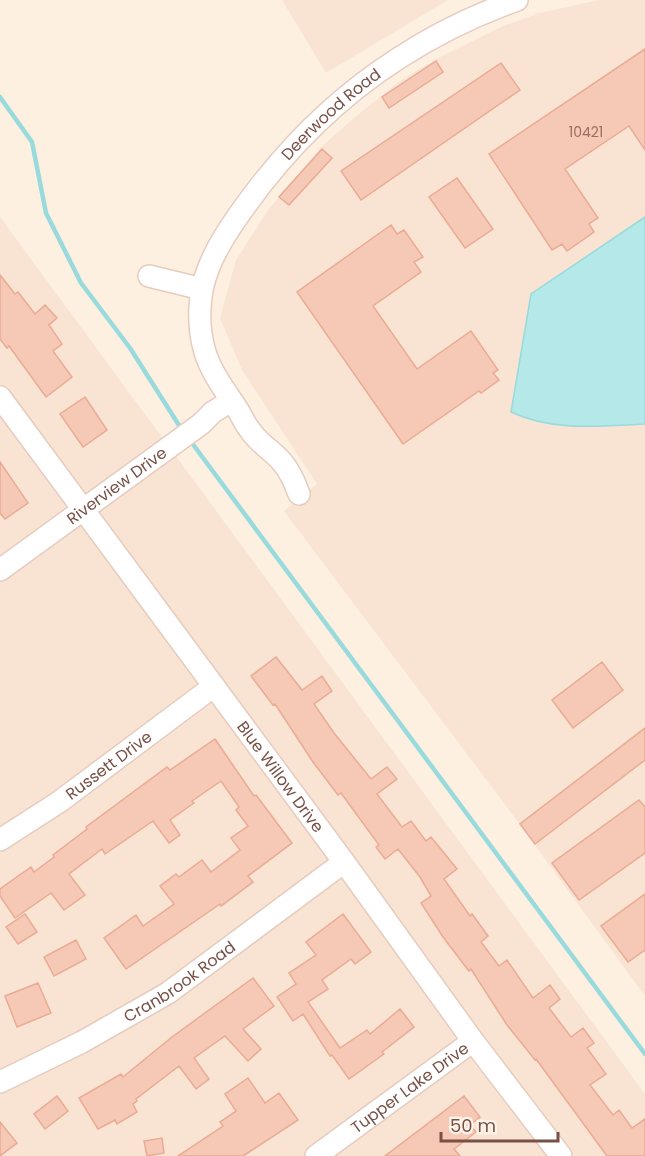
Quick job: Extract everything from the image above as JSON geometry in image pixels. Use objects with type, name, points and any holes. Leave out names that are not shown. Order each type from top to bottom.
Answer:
[{"type":"street","name":"Deerwood Road","points":[[299,494],[282,462],[250,431],[213,372],[200,332],[202,289],[208,268],[233,223],[259,187],[321,118],[373,76],[426,41],[461,23],[517,0]]},
{"type":"street","points":[[149,276],[202,289]]},
{"type":"street","name":"Blue Willow Drive","points":[[0,396],[344,862],[473,1041],[561,1156]]},
{"type":"street","name":"Riverview Drive","points":[[0,570],[231,401]]},
{"type":"street","name":"Russett Drive","points":[[0,840],[59,802],[214,686]]},
{"type":"street","name":"Cranbrook Road","points":[[0,1082],[82,1042],[168,993],[344,862]]},
{"type":"street","name":"Tupper Lake Drive","points":[[316,1156],[473,1041]]},
{"type":"shaded area","points":[[282,0],[448,0],[326,73]]},
{"type":"shaded area","points":[[599,0],[645,0],[645,996],[515,818],[284,511],[317,484],[242,370],[220,318],[236,260],[268,210],[323,145],[354,118],[400,81],[438,58],[503,26],[540,13]]},
{"type":"shaded area","points":[[0,217],[645,1094],[645,1156],[0,1156]]},
{"type":"water","points":[[645,217],[645,424],[560,425],[544,423],[511,412],[531,294]]},
{"type":"building","points":[[645,49],[645,150],[629,126],[565,169],[598,218],[589,224],[594,232],[567,251],[562,244],[552,250],[489,154]]},
{"type":"building","points":[[436,61],[443,72],[389,108],[382,97]]},
{"type":"building","points":[[501,63],[520,90],[361,200],[341,171]]},
{"type":"building","points":[[322,149],[332,158],[289,205],[279,197]]},
{"type":"building","points":[[457,178],[493,229],[465,248],[429,197]]},
{"type":"building","points":[[391,225],[397,234],[404,230],[423,257],[414,262],[421,272],[373,306],[417,369],[471,331],[498,370],[493,373],[499,380],[481,393],[479,391],[403,444],[297,292]]},
{"type":"building","points":[[0,275],[15,294],[18,292],[35,314],[45,305],[57,318],[49,325],[62,344],[53,351],[72,377],[46,397],[9,346],[7,348],[0,339]]},
{"type":"building","points":[[85,397],[107,430],[83,447],[60,414]]},
{"type":"building","points":[[0,462],[28,503],[5,519],[0,513]]},
{"type":"building","points":[[276,657],[302,690],[322,676],[332,691],[314,704],[334,733],[371,779],[387,767],[397,779],[377,794],[402,827],[411,821],[426,841],[431,837],[457,869],[444,879],[470,916],[472,914],[488,936],[481,942],[499,966],[507,960],[533,998],[550,985],[560,999],[549,1008],[571,1037],[583,1028],[594,1043],[587,1048],[606,1074],[590,1085],[613,1115],[619,1110],[632,1128],[645,1119],[645,1156],[607,1156],[536,1059],[507,1025],[471,969],[469,971],[443,937],[421,903],[431,896],[420,877],[398,849],[385,859],[376,847],[379,845],[341,793],[338,795],[275,704],[273,705],[251,676]]},
{"type":"building","points":[[602,662],[623,690],[573,728],[552,700]]},
{"type":"building","points":[[645,728],[645,760],[535,844],[520,824]]},
{"type":"building","points":[[215,739],[254,796],[256,795],[292,843],[248,876],[253,882],[126,969],[104,938],[136,915],[143,926],[174,904],[160,886],[176,874],[179,877],[202,860],[211,872],[240,850],[231,838],[248,826],[236,810],[239,807],[221,781],[170,820],[180,835],[169,843],[153,821],[105,854],[102,849],[69,874],[85,895],[64,910],[51,893],[15,918],[0,896],[0,889],[31,867],[34,872],[87,829],[86,827],[167,767],[170,770]]},
{"type":"building","points":[[639,800],[645,807],[645,853],[579,900],[552,863]]},
{"type":"building","points":[[645,894],[645,950],[628,962],[601,926]]},
{"type":"building","points":[[25,914],[37,932],[18,944],[6,927]]},
{"type":"building","points":[[343,914],[371,952],[355,964],[351,959],[322,980],[328,989],[308,1002],[340,1048],[367,1030],[370,1034],[400,1009],[414,1027],[382,1052],[384,1054],[349,1079],[332,1055],[330,1056],[303,1014],[293,1021],[277,997],[296,984],[289,973],[316,955],[306,942]]},
{"type":"building","points":[[76,940],[86,959],[54,976],[44,957]]},
{"type":"building","points":[[253,978],[274,1006],[243,1029],[261,1049],[248,1061],[225,1036],[194,1058],[209,1079],[196,1089],[179,1066],[136,1099],[137,1101],[133,1104],[137,1112],[117,1124],[115,1120],[98,1129],[79,1098],[121,1074],[123,1077],[172,1037]]},
{"type":"building","points":[[38,983],[51,1013],[17,1027],[5,996]]},
{"type":"building","points":[[248,1078],[265,1103],[279,1093],[298,1120],[243,1156],[178,1156],[223,1126],[220,1122],[236,1111],[225,1094]]},
{"type":"building","points":[[57,1096],[68,1111],[45,1129],[34,1114]]},
{"type":"building","points":[[464,1096],[480,1117],[470,1125],[476,1132],[454,1149],[460,1156],[385,1156]]},
{"type":"building","points":[[0,1122],[17,1143],[0,1156]]},
{"type":"building","points":[[162,1138],[164,1153],[147,1156],[144,1141]]},
{"type":"waterway","points":[[0,97],[32,142],[46,213],[81,283],[130,348],[182,430]]},
{"type":"waterway","points":[[189,439],[645,1054]]}]
